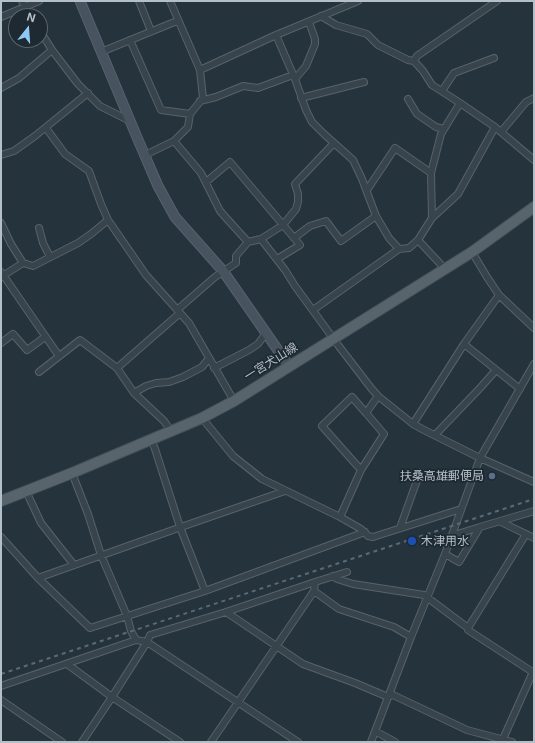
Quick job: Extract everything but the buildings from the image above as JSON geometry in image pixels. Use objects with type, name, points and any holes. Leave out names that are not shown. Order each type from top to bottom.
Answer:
[{"type":"main road","name":"一宮犬山線","points":[[1,501],[26,492],[202,418],[234,401],[472,252],[534,207]]},
{"type":"street","points":[[1,17],[23,4],[39,1]]},
{"type":"street","points":[[80,1],[158,186],[175,217],[222,271],[289,366]]},
{"type":"street","points":[[139,1],[151,31]]},
{"type":"street","points":[[145,155],[174,141],[188,127],[190,114],[203,98],[200,70],[170,1]]},
{"type":"street","points":[[200,70],[358,1]]},
{"type":"street","points":[[414,61],[417,56],[497,1]]},
{"type":"street","points":[[321,16],[336,25],[367,34],[378,45],[408,60],[414,61],[424,71],[432,85],[495,127],[534,160]]},
{"type":"street","points":[[101,52],[178,21]]},
{"type":"street","points":[[200,101],[216,97],[243,86],[258,88],[294,77],[306,66],[315,44],[315,39],[309,22]]},
{"type":"street","points":[[276,36],[312,122],[354,160],[376,216],[389,238],[399,249]]},
{"type":"street","points":[[130,40],[161,110],[190,114]]},
{"type":"street","points":[[48,44],[78,84],[100,106],[130,121]]},
{"type":"street","points":[[1,88],[19,78],[52,50]]},
{"type":"street","points":[[442,91],[454,73],[494,58]]},
{"type":"street","points":[[302,98],[364,82]]},
{"type":"street","points":[[1,155],[14,151],[46,128],[88,93]]},
{"type":"street","points":[[501,132],[526,102],[534,98]]},
{"type":"street","points":[[408,99],[417,114],[436,127],[444,129]]},
{"type":"street","points":[[432,218],[431,173],[441,134],[460,103]]},
{"type":"street","points":[[313,310],[399,249],[409,248],[418,240],[432,218],[458,194],[495,127]]},
{"type":"street","points":[[46,128],[65,154],[89,171],[108,220],[146,275],[189,323],[234,401]]},
{"type":"street","points":[[174,141],[201,173],[220,211],[248,242]]},
{"type":"street","points":[[118,368],[222,271],[236,263],[236,256],[248,242],[262,239],[283,226],[296,209],[298,202],[298,194],[295,184],[334,143]]},
{"type":"street","points":[[366,190],[395,148],[431,173]]},
{"type":"street","points":[[206,182],[230,162],[300,245],[277,259]]},
{"type":"street","points":[[294,238],[310,226],[326,220],[341,242],[376,216]]},
{"type":"street","points":[[1,223],[11,244],[23,263],[33,266],[85,239],[108,220]]},
{"type":"street","points":[[39,228],[43,243],[50,257]]},
{"type":"street","points":[[262,239],[295,286],[378,396],[413,424],[480,458],[534,482]]},
{"type":"street","points":[[418,240],[445,269]]},
{"type":"street","points":[[472,252],[486,277],[499,295],[534,328]]},
{"type":"street","points":[[23,263],[2,275],[59,356]]},
{"type":"street","points":[[413,424],[464,344],[499,295]]},
{"type":"street","points":[[214,368],[258,344],[266,333]]},
{"type":"street","points":[[1,343],[13,334],[27,350],[45,337]]},
{"type":"street","points":[[39,372],[80,340],[118,368],[134,393],[166,424],[171,431]]},
{"type":"street","points":[[464,344],[520,389]]},
{"type":"street","points":[[134,393],[146,386],[156,383],[169,382],[183,377],[202,367],[209,358]]},
{"type":"street","points":[[371,742],[410,637],[445,554],[480,458],[534,364]]},
{"type":"street","points":[[435,435],[496,370]]},
{"type":"street","points":[[366,413],[378,396]]},
{"type":"street","points":[[340,517],[361,470],[384,434],[352,397],[322,426],[361,470]]},
{"type":"street","points":[[202,418],[232,456],[262,479],[340,517],[365,532],[368,536],[373,537],[461,509]]},
{"type":"street","points":[[151,439],[180,527],[205,591]]},
{"type":"street","points":[[400,528],[420,472]]},
{"type":"street","points":[[72,473],[102,555],[127,616],[131,631],[136,640]]},
{"type":"street","points":[[38,578],[286,491]]},
{"type":"street","points":[[26,492],[41,523],[74,565]]},
{"type":"street","points":[[451,536],[534,511]]},
{"type":"street","points":[[501,522],[534,538]]},
{"type":"street","points":[[445,554],[459,562],[480,527]]},
{"type":"street","points":[[1,537],[38,578],[90,628],[205,591],[365,532]]},
{"type":"street","points":[[468,628],[526,534]]},
{"type":"street","points":[[82,742],[112,698],[150,635],[226,612],[347,572]]},
{"type":"street","points":[[333,576],[337,579],[353,584],[424,595],[468,628],[468,630],[533,672],[503,739]]},
{"type":"street","points":[[211,742],[314,591],[315,582]]},
{"type":"street","points":[[314,591],[339,609],[394,627],[410,637]]},
{"type":"street","points":[[226,612],[303,664],[388,697],[393,695],[467,730],[496,740],[503,739],[512,742]]},
{"type":"street","points":[[1,686],[136,640],[147,642],[298,742]]},
{"type":"street","points":[[67,664],[112,698],[180,742]]},
{"type":"street","points":[[1,700],[62,742]]},
{"type":"street","points":[[375,731],[395,742]]},
{"type":"railway","points":[[1,674],[534,499]]},
{"type":"place","name":"扶桑高雄郵便局","points":[[492,476]]},
{"type":"place","name":"木津用水","points":[[412,541]]}]
